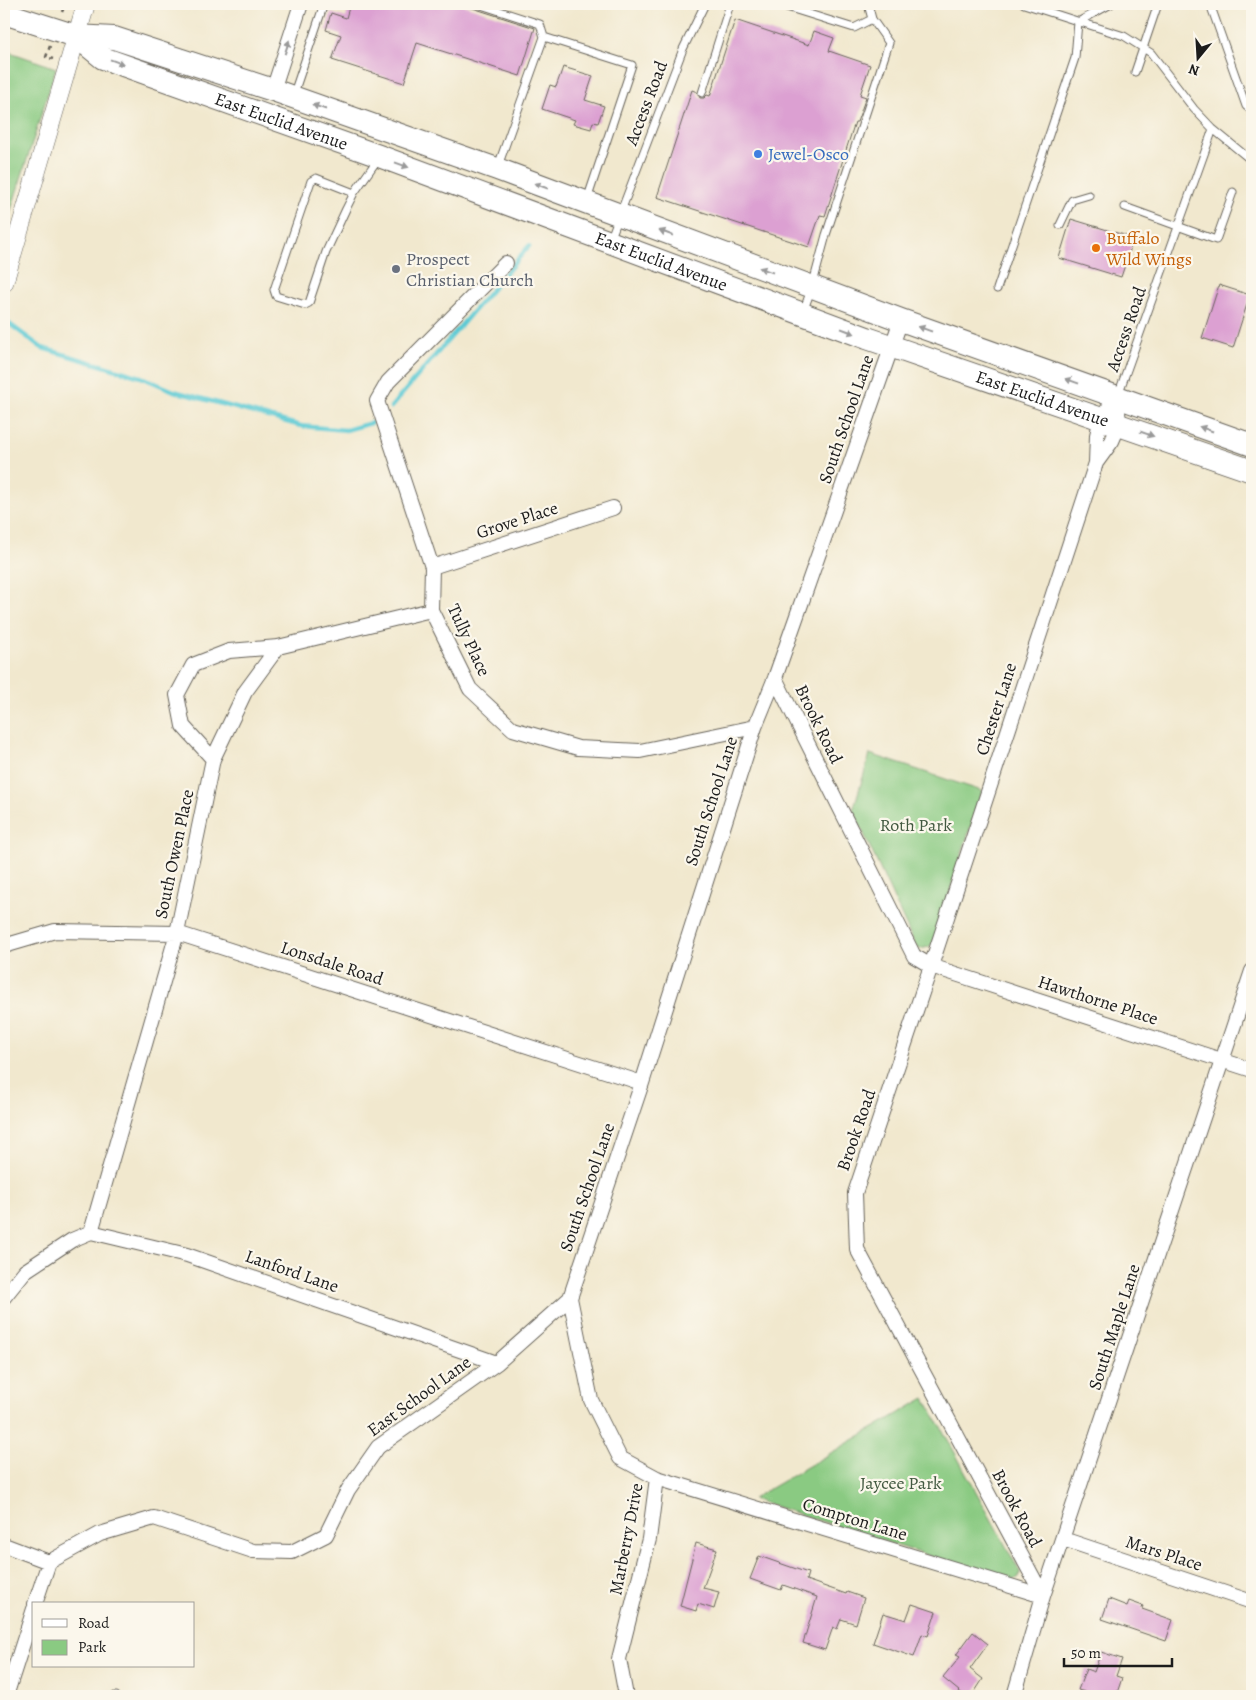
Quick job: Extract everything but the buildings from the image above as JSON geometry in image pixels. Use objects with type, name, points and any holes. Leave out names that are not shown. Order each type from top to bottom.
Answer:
[{"type":"main road","name":"East Euclid Avenue","points":[[4,12],[76,36],[114,38],[283,94],[497,169],[901,320],[1252,445]]},
{"type":"main road","name":"East Euclid Avenue","points":[[76,36],[103,58],[379,156],[891,347],[1252,471]]},
{"type":"street","points":[[4,283],[86,4]]},
{"type":"street","points":[[283,94],[301,4]]},
{"type":"street","name":"Tully Place","points":[[506,262],[388,382],[377,401],[432,567],[431,610],[470,689],[513,729],[578,748],[640,751],[755,727]]},
{"type":"street","name":"South School Lane","points":[[570,1298],[642,1082],[755,727],[775,678],[901,320]]},
{"type":"street","name":"Chester Lane","points":[[1096,463],[1112,441],[1110,421],[1118,397]]},
{"type":"street","name":"Chester Lane","points":[[931,966],[1096,463],[1097,435],[1110,421]]},
{"type":"street","name":"Grove Place","points":[[432,567],[613,508]]},
{"type":"street","points":[[213,759],[183,726],[177,695],[193,665],[229,651],[278,647],[431,610]]},
{"type":"street","name":"South Owen Place","points":[[91,1232],[177,933],[213,759],[245,692],[278,647]]},
{"type":"street","name":"Brook Road","points":[[775,678],[908,948],[914,956],[931,966],[855,1193],[857,1249],[1043,1596]]},
{"type":"street","name":"Lonsdale Road","points":[[4,946],[56,931],[177,933],[642,1082]]},
{"type":"street","name":"Hawthorne Place","points":[[931,966],[1252,1070]]},
{"type":"street","name":"South Maple Lane","points":[[1014,1696],[1043,1596],[1252,971]]},
{"type":"street","points":[[4,1297],[25,1271],[72,1240],[91,1232]]},
{"type":"street","name":"Lanford Lane","points":[[91,1232],[187,1255],[497,1363]]},
{"type":"street","name":"East School Lane","points":[[48,1562],[100,1534],[154,1518],[253,1551],[292,1552],[326,1535],[348,1490],[378,1447],[497,1363],[570,1298]]},
{"type":"street","name":"Marberry Drive","points":[[570,1298],[591,1400],[620,1458],[657,1478],[649,1539],[619,1659],[626,1696]]},
{"type":"street","name":"Compton Lane","points":[[657,1478],[1043,1596]]},
{"type":"street","name":"Mars Place","points":[[1063,1539],[1252,1602]]},
{"type":"street","points":[[4,1545],[48,1562],[36,1602]]},
{"type":"street","points":[[6,1696],[32,1615]]},
{"type":"lane","points":[[283,94],[324,4]]},
{"type":"lane","points":[[478,4],[540,24],[544,37],[497,169]]},
{"type":"lane","name":"Access Road","points":[[609,242],[683,49],[705,4]]},
{"type":"lane","points":[[702,93],[730,4]]},
{"type":"lane","points":[[776,4],[854,28],[872,19]]},
{"type":"lane","points":[[802,314],[889,43],[872,19],[868,4]]},
{"type":"lane","points":[[1024,4],[1124,36],[1151,53],[1194,109],[1213,129],[1252,161]]},
{"type":"lane","points":[[1078,22],[1111,4]]},
{"type":"lane","points":[[1134,72],[1158,4]]},
{"type":"lane","points":[[1210,4],[1246,106],[1252,111]]},
{"type":"lane","points":[[997,289],[1075,58],[1078,22]]},
{"type":"lane","points":[[544,37],[632,65],[586,203]]},
{"type":"lane","name":"Access Road","points":[[1118,397],[1213,129]]},
{"type":"lane","points":[[354,193],[316,178],[311,181],[274,290],[276,296],[305,305],[309,303],[326,252],[354,193],[379,156]]},
{"type":"lane","points":[[1125,207],[1216,240],[1233,192]]},
{"type":"lane","points":[[1060,225],[1072,200],[1089,195]]},
{"type":"green space","points":[[4,50],[56,68],[4,232]]},
{"type":"green space","name":"Roth Park","points":[[870,754],[982,791],[933,943],[929,947],[919,949],[915,945],[853,810]]},
{"type":"green space","name":"Jaycee Park","points":[[925,1398],[1020,1572],[1019,1577],[1011,1582],[752,1499]]},
{"type":"waterway","points":[[391,407],[529,246]]},
{"type":"waterway","points":[[4,320],[42,348],[141,377],[174,391],[301,426],[346,430],[371,423]]},
{"type":"place","name":"Jewel-Osco","points":[[758,154]]},
{"type":"place","name":"Buffalo Wild Wings","points":[[1096,248]]},
{"type":"place","name":"Prospect Christian Church","points":[[396,269]]}]
